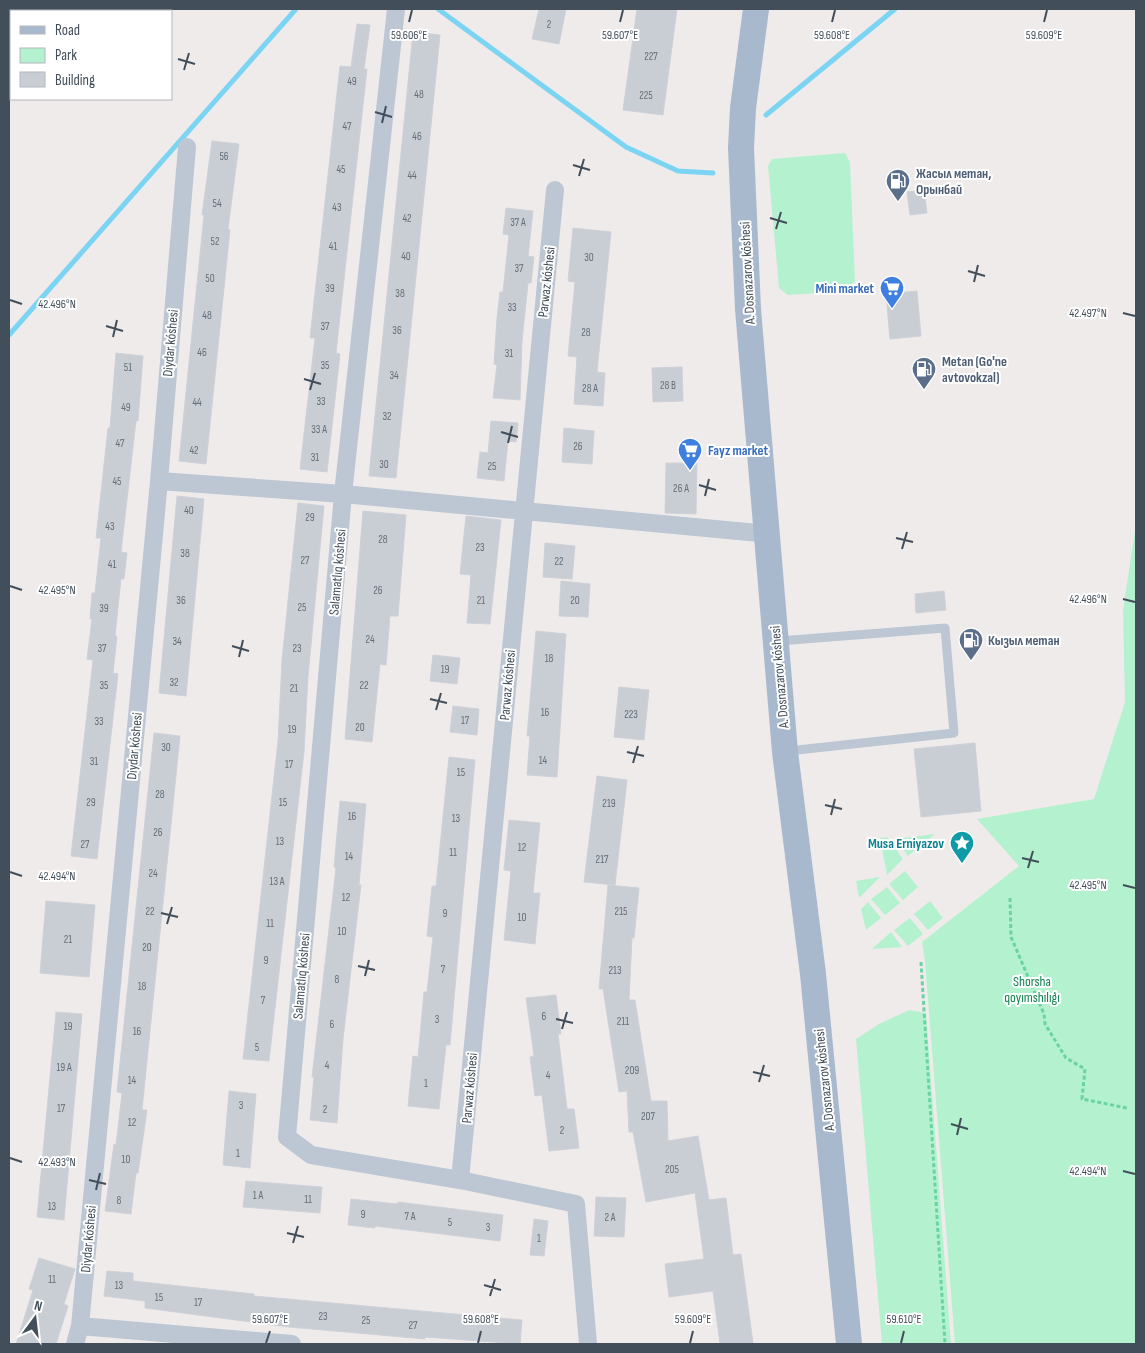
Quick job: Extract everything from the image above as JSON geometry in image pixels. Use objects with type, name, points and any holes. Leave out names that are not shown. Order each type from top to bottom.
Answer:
[{"type":"main road","name":"A. Dosnazarov kóshesi","points":[[756,9],[743,108],[741,148],[748,309],[769,534],[785,752],[813,974],[849,1344]]},
{"type":"street","name":"Salamatlıq kóshesi","points":[[396,9],[344,494],[287,1137],[311,1155],[460,1180]]},
{"type":"street","name":"Diydar kóshesi","points":[[75,1344],[80,1326],[159,480],[187,147]]},
{"type":"street","name":"Parwaz kóshesi","points":[[460,1180],[555,190]]},
{"type":"street","points":[[159,480],[344,494],[769,534]]},
{"type":"street","points":[[460,1180],[576,1204],[588,1344]]},
{"type":"street","points":[[80,1326],[292,1344]]},
{"type":"lane","points":[[776,641],[945,628],[954,733],[785,752]]},
{"type":"path","points":[[1010,898],[1011,937],[1044,1014],[1044,1024],[1066,1058],[1085,1070],[1082,1099],[1127,1108]]},
{"type":"path","points":[[921,962],[945,1344]]},
{"type":"green space","points":[[845,153],[850,162],[855,281],[847,291],[788,295],[779,288],[768,166],[772,159]]},
{"type":"green space","name":"Shorsha qoyımshılıǵı","points":[[1136,524],[1136,1344],[955,1344],[922,942],[1019,866],[977,819],[1094,799],[1125,702],[1123,610]]},
{"type":"green space","points":[[935,834],[908,856],[895,839]]},
{"type":"green space","points":[[887,837],[903,859],[887,875],[880,838]]},
{"type":"green space","points":[[905,871],[918,887],[903,900],[889,884]]},
{"type":"green space","points":[[880,877],[859,898],[856,881]]},
{"type":"green space","points":[[887,887],[900,903],[885,915],[871,899]]},
{"type":"green space","points":[[930,901],[943,918],[928,930],[914,914]]},
{"type":"green space","points":[[868,902],[881,918],[866,930],[861,909]]},
{"type":"green space","points":[[910,918],[923,934],[908,946],[894,930]]},
{"type":"green space","points":[[891,932],[902,947],[872,949]]},
{"type":"green space","points":[[909,1010],[926,1013],[951,1344],[882,1344],[856,1039],[879,1024]]},
{"type":"building","points":[[539,9],[566,9],[559,44],[532,39]]},
{"type":"building","points":[[637,9],[677,9],[663,115],[623,110]]},
{"type":"building","points":[[357,24],[370,25],[364,69],[367,69],[336,353],[340,354],[327,472],[300,469],[315,338],[310,338],[340,66],[351,67]]},
{"type":"building","points":[[413,32],[440,35],[396,478],[369,476]]},
{"type":"building","points":[[212,141],[239,144],[228,229],[230,230],[206,464],[179,461],[204,215],[202,215]]},
{"type":"building","points":[[924,190],[927,213],[910,215],[907,192]]},
{"type":"building","points":[[506,208],[533,211],[528,256],[534,257],[531,283],[528,283],[522,341],[520,400],[493,398],[497,365],[494,364],[497,318],[500,292],[503,292],[509,235],[503,234]]},
{"type":"building","points":[[573,228],[611,232],[597,372],[605,373],[603,406],[574,404],[577,357],[568,356],[575,282],[568,281]]},
{"type":"building","points":[[917,291],[921,336],[890,339],[886,294]]},
{"type":"building","points":[[116,353],[143,356],[138,421],[136,421],[121,552],[127,553],[124,579],[121,579],[115,636],[117,636],[113,673],[118,674],[97,859],[71,856],[93,660],[87,659],[92,619],[90,619],[92,593],[95,593],[101,538],[96,538],[108,428],[110,428]]},
{"type":"building","points":[[682,367],[683,401],[653,402],[652,368]]},
{"type":"building","points":[[491,421],[518,423],[516,442],[508,441],[504,481],[477,478],[480,452],[488,453]]},
{"type":"building","points":[[564,428],[594,431],[592,464],[562,462]]},
{"type":"building","points":[[666,463],[697,463],[696,514],[665,513]]},
{"type":"building","points":[[177,496],[204,499],[186,696],[159,693]]},
{"type":"building","points":[[298,503],[324,506],[308,677],[304,752],[269,1061],[243,1059],[278,741],[282,660]]},
{"type":"building","points":[[363,511],[406,515],[398,616],[390,616],[386,665],[380,664],[372,742],[345,739]]},
{"type":"building","points":[[466,516],[501,520],[490,624],[467,623],[471,575],[460,574]]},
{"type":"building","points":[[545,543],[575,546],[572,579],[543,577]]},
{"type":"building","points":[[561,581],[590,584],[588,617],[559,616]]},
{"type":"building","points":[[944,591],[946,610],[916,613],[915,594]]},
{"type":"building","points":[[536,631],[566,634],[557,777],[527,775],[530,736],[527,736]]},
{"type":"building","points":[[433,655],[460,658],[457,684],[430,681]]},
{"type":"building","points":[[619,687],[649,690],[644,740],[614,737]]},
{"type":"building","points":[[453,706],[479,709],[477,735],[450,732]]},
{"type":"building","points":[[154,733],[180,736],[142,1110],[147,1110],[131,1214],[105,1211],[122,1093],[117,1092]]},
{"type":"building","points":[[975,743],[981,811],[921,817],[914,749]]},
{"type":"building","points":[[449,757],[475,760],[450,1045],[446,1045],[439,1109],[408,1106],[413,1056],[418,1057],[424,992],[427,992],[433,937],[427,936],[432,886],[436,886]]},
{"type":"building","points":[[597,776],[627,780],[615,885],[584,882]]},
{"type":"building","points":[[340,801],[366,804],[359,885],[361,885],[343,1039],[337,1123],[310,1120],[314,1077],[312,1077],[336,868],[334,867]]},
{"type":"building","points":[[509,820],[540,823],[533,893],[540,893],[535,944],[504,940],[511,871],[504,870]]},
{"type":"building","points":[[608,885],[639,888],[634,938],[632,938],[629,1000],[635,1000],[651,1101],[667,1101],[668,1141],[698,1136],[709,1200],[726,1198],[733,1255],[741,1254],[753,1343],[720,1344],[713,1291],[669,1297],[665,1264],[704,1259],[695,1193],[646,1202],[633,1132],[629,1132],[627,1091],[619,1092],[603,989],[599,989]]},
{"type":"building","points":[[46,901],[95,905],[89,977],[40,973]]},
{"type":"building","points":[[556,995],[561,1034],[558,1034],[567,1109],[574,1109],[579,1148],[549,1151],[542,1095],[535,1096],[530,1057],[534,1056],[526,998]]},
{"type":"building","points":[[56,1012],[82,1014],[64,1220],[37,1217]]},
{"type":"building","points":[[229,1091],[256,1094],[250,1168],[223,1165]]},
{"type":"building","points":[[246,1181],[322,1187],[320,1213],[243,1207]]},
{"type":"building","points":[[596,1197],[626,1198],[624,1237],[594,1236]]},
{"type":"building","points":[[351,1199],[397,1204],[398,1202],[503,1215],[500,1241],[375,1226],[375,1228],[348,1225]]},
{"type":"building","points":[[534,1219],[548,1221],[544,1256],[530,1255]]},
{"type":"building","points":[[39,1258],[75,1269],[64,1304],[68,1306],[56,1344],[16,1344],[33,1290],[29,1289]]},
{"type":"building","points":[[107,1271],[133,1273],[133,1281],[254,1294],[254,1296],[522,1320],[520,1344],[425,1337],[425,1339],[289,1327],[145,1308],[145,1301],[104,1296]]},
{"type":"waterway","points":[[9,335],[296,9]]},
{"type":"waterway","points":[[438,9],[626,147],[678,171],[713,173]]},
{"type":"waterway","points":[[766,115],[895,9]]},
{"type":"place","name":"Жасыл метан, Орынбай","points":[[898,202]]},
{"type":"place","name":"Mini market","points":[[892,309]]},
{"type":"place","name":"Metan (Go'ne avtovokzal)","points":[[924,390]]},
{"type":"place","name":"Fayz market","points":[[690,471]]},
{"type":"place","name":"Кызыл метан","points":[[971,661]]},
{"type":"place","name":"Musa Erniyazov","points":[[962,864]]}]
